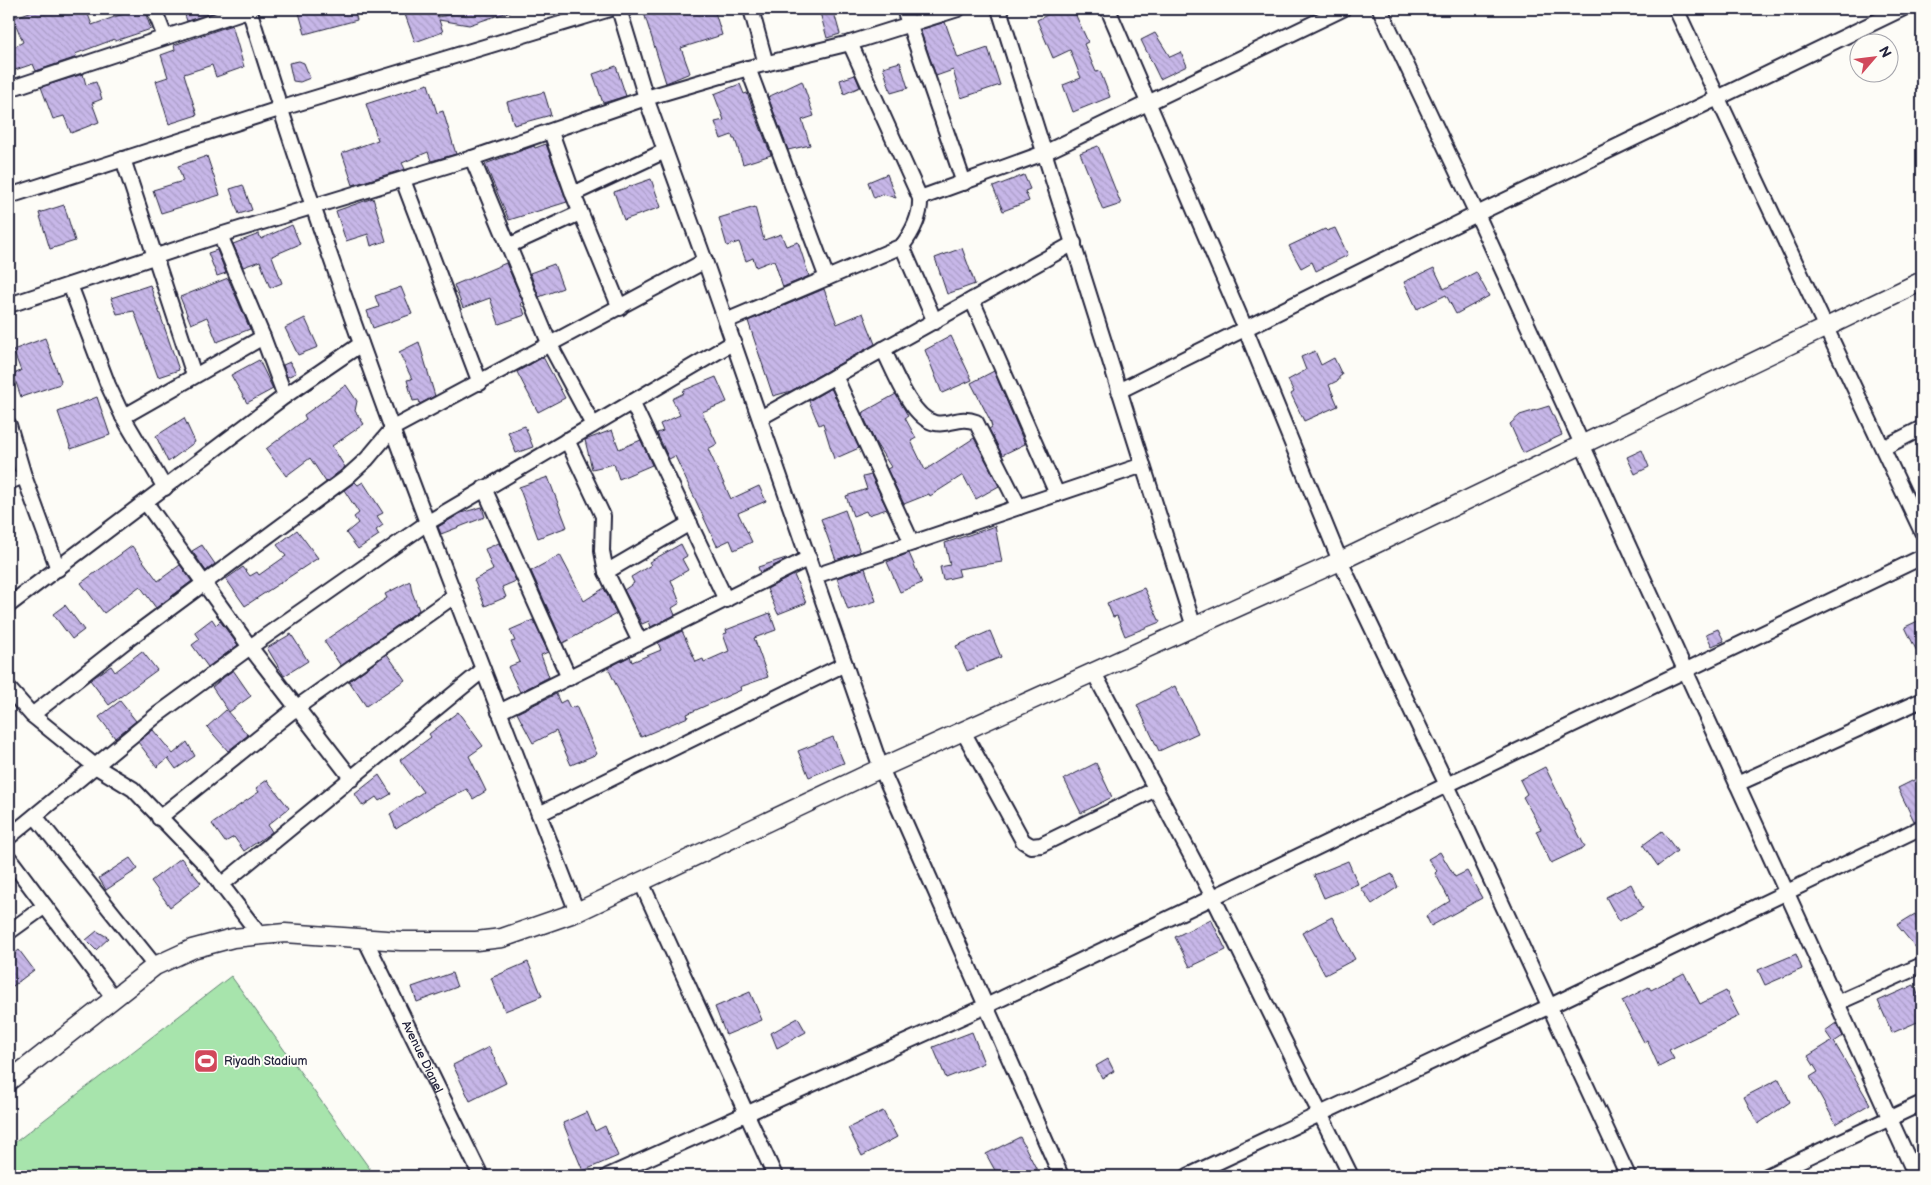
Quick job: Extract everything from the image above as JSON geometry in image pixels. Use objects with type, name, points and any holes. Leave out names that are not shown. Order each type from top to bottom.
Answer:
[{"type":"street","points":[[154,9],[164,37]]},
{"type":"street","points":[[9,88],[250,9],[280,109],[361,344],[454,596],[576,912]]},
{"type":"street","points":[[9,196],[280,109],[610,9]]},
{"type":"street","points":[[619,9],[646,98],[734,342],[881,768],[1061,1176]]},
{"type":"street","points":[[751,9],[766,64]]},
{"type":"street","points":[[904,9],[908,26],[964,183]]},
{"type":"street","points":[[9,305],[220,235],[472,158],[646,98],[748,68],[850,43],[958,9]]},
{"type":"street","points":[[999,9],[1194,627]]},
{"type":"street","points":[[1108,9],[1147,104],[1246,328],[1340,561],[1447,785],[1548,1007],[1628,1176]]},
{"type":"street","points":[[920,198],[1044,153],[1343,9]]},
{"type":"street","points":[[1380,9],[1476,214],[1916,1176]]},
{"type":"street","points":[[1676,9],[1922,532]]},
{"type":"street","points":[[1119,391],[1476,214],[1902,9]]},
{"type":"street","points":[[726,321],[902,246],[913,228],[921,206],[920,198],[850,43]]},
{"type":"street","points":[[748,68],[826,278]]},
{"type":"street","points":[[551,132],[572,194],[620,308]]},
{"type":"street","points":[[572,194],[665,151]]},
{"type":"street","points":[[472,158],[550,345],[593,425]]},
{"type":"street","points":[[123,159],[194,374]]},
{"type":"street","points":[[403,180],[480,383]]},
{"type":"street","points":[[508,246],[580,213]]},
{"type":"street","points":[[220,235],[263,337],[285,396]]},
{"type":"street","points":[[760,418],[1074,243]]},
{"type":"street","points":[[902,246],[935,322]]},
{"type":"street","points":[[32,715],[203,583],[346,478],[367,459],[393,428],[705,261]]},
{"type":"street","points":[[9,1081],[113,997],[155,966],[192,949],[233,938],[258,934],[285,933],[401,941],[493,939],[576,912],[881,768],[1340,561],[1922,281]]},
{"type":"street","points":[[70,285],[94,352],[124,417],[166,488]]},
{"type":"street","points":[[972,300],[1058,494]]},
{"type":"street","points":[[124,417],[194,374],[263,337]]},
{"type":"street","points":[[9,837],[157,715],[250,647],[427,523],[734,342]]},
{"type":"street","points":[[9,605],[166,488],[285,396],[361,344]]},
{"type":"street","points":[[883,349],[915,410],[926,420],[945,423],[966,418],[976,422],[1019,507]]},
{"type":"street","points":[[835,376],[912,543]]},
{"type":"street","points":[[632,402],[726,600]]},
{"type":"street","points":[[9,425],[24,476],[58,569]]},
{"type":"street","points":[[1883,448],[1922,428]]},
{"type":"street","points":[[567,440],[603,516],[602,551],[606,572],[640,642]]},
{"type":"street","points":[[815,576],[1143,465]]},
{"type":"street","points":[[9,482],[24,476]]},
{"type":"street","points":[[484,488],[569,678]]},
{"type":"street","points":[[146,503],[250,647],[352,779]]},
{"type":"street","points":[[606,572],[690,523]]},
{"type":"street","points":[[608,1176],[986,1006],[1922,557]]},
{"type":"street","points":[[499,712],[809,558]]},
{"type":"street","points":[[159,818],[296,708],[454,596]]},
{"type":"street","points":[[539,814],[845,664]]},
{"type":"street","points":[[221,885],[483,670]]},
{"type":"street","points":[[1094,673],[1213,897],[1350,1176]]},
{"type":"street","points":[[9,689],[32,715],[95,766],[133,789],[207,866],[258,934]]},
{"type":"street","points":[[1737,784],[1922,700]]},
{"type":"street","points":[[964,732],[1023,841],[1031,846],[1041,845],[1156,790]]},
{"type":"street","points":[[34,816],[155,966]]},
{"type":"street","points":[[1188,1176],[1548,1007],[1922,826]]},
{"type":"street","points":[[9,858],[113,997]]},
{"type":"street","points":[[642,882],[775,1176]]},
{"type":"street","points":[[9,932],[44,906]]},
{"type":"street","name":"Avenue Dianel","points":[[365,938],[481,1176]]},
{"type":"street","points":[[1837,1003],[1922,965]]},
{"type":"street","points":[[1768,1176],[1922,1103]]},
{"type":"green space","name":"Riyadh Stadium","points":[[231,976],[375,1176],[9,1176],[9,1147]]},
{"type":"building","points":[[38,9],[86,9],[92,25],[137,9],[144,9],[151,29],[115,41],[115,39],[75,54],[77,57],[36,71],[33,64],[12,71],[9,62],[9,50],[23,42],[13,18]]},
{"type":"building","points":[[183,9],[224,9],[187,21]]},
{"type":"building","points":[[298,9],[354,9],[357,20],[305,34]]},
{"type":"building","points":[[403,9],[435,9],[438,17],[475,9],[510,9],[511,11],[469,25],[439,20],[443,32],[415,42]]},
{"type":"building","points":[[660,9],[714,9],[722,35],[681,48],[690,73],[666,83],[644,13]]},
{"type":"building","points":[[819,9],[833,9],[840,34],[827,38]]},
{"type":"building","points":[[1059,9],[1073,9],[1088,42],[1084,44],[1096,72],[1100,71],[1110,97],[1073,112],[1063,85],[1081,78],[1070,50],[1053,58],[1037,20]]},
{"type":"building","points":[[945,22],[958,58],[988,48],[1000,85],[961,98],[953,70],[936,76],[920,30]]},
{"type":"building","points":[[232,25],[244,67],[216,77],[212,65],[184,74],[197,115],[169,124],[156,81],[168,77],[161,55],[175,50],[174,45]]},
{"type":"building","points":[[1155,33],[1170,57],[1181,52],[1187,66],[1160,79],[1141,40]]},
{"type":"building","points":[[299,61],[304,63],[310,78],[300,82],[293,81],[289,63]]},
{"type":"building","points":[[900,62],[908,88],[891,93],[883,67]]},
{"type":"building","points":[[616,66],[626,96],[603,103],[593,74]]},
{"type":"building","points":[[83,74],[86,85],[96,82],[102,99],[92,103],[99,122],[71,133],[64,116],[53,119],[41,87]]},
{"type":"building","points":[[855,75],[860,87],[844,94],[840,80]]},
{"type":"building","points":[[802,81],[814,116],[802,120],[810,145],[788,150],[768,97]]},
{"type":"building","points":[[428,84],[437,113],[443,111],[456,154],[431,161],[428,152],[402,163],[405,169],[353,185],[342,153],[378,140],[366,104]]},
{"type":"building","points":[[740,84],[744,94],[747,93],[771,155],[743,164],[735,139],[733,139],[732,135],[721,139],[715,122],[724,120],[714,94]]},
{"type":"building","points":[[544,92],[551,115],[514,125],[507,102]]},
{"type":"building","points":[[546,144],[567,202],[509,220],[485,164],[534,146],[535,148]]},
{"type":"building","points":[[1098,146],[1121,204],[1103,210],[1080,153]]},
{"type":"building","points":[[207,156],[220,195],[161,213],[153,190],[183,181],[178,166]]},
{"type":"building","points":[[887,174],[896,198],[883,194],[874,198],[868,182]]},
{"type":"building","points":[[1024,175],[1030,189],[1025,191],[1029,201],[1003,211],[993,187]]},
{"type":"building","points":[[651,179],[661,207],[624,220],[614,192]]},
{"type":"building","points":[[243,185],[252,210],[239,214],[230,189]]},
{"type":"building","points":[[373,198],[386,241],[371,246],[368,234],[346,241],[336,211]]},
{"type":"building","points":[[64,205],[75,241],[50,249],[39,213]]},
{"type":"building","points":[[755,207],[764,240],[781,234],[786,246],[798,242],[809,276],[783,287],[774,260],[756,267],[753,258],[746,261],[739,242],[727,246],[719,218]]},
{"type":"building","points":[[292,225],[300,244],[272,256],[282,283],[270,288],[260,261],[243,267],[233,244],[259,234],[261,239]]},
{"type":"building","points":[[1335,228],[1348,255],[1316,271],[1312,262],[1301,268],[1289,246],[1325,229],[1327,231]]},
{"type":"building","points":[[962,248],[975,284],[947,294],[935,258]]},
{"type":"building","points":[[217,250],[226,273],[217,276],[208,253]]},
{"type":"building","points":[[506,263],[523,302],[521,303],[525,315],[499,324],[490,298],[463,308],[454,285]]},
{"type":"building","points":[[554,264],[563,288],[539,297],[530,273]]},
{"type":"building","points":[[1434,268],[1444,289],[1476,272],[1489,296],[1456,314],[1446,295],[1417,309],[1404,282]]},
{"type":"building","points":[[228,278],[250,329],[217,342],[207,317],[191,324],[180,297]]},
{"type":"building","points":[[150,285],[179,370],[158,377],[134,311],[117,314],[111,298]]},
{"type":"building","points":[[401,287],[412,314],[373,328],[367,311],[379,307],[375,296]]},
{"type":"building","points":[[824,289],[837,324],[863,313],[875,344],[791,391],[773,396],[748,321]]},
{"type":"building","points":[[305,318],[318,347],[298,355],[285,328]]},
{"type":"building","points":[[951,336],[972,380],[942,393],[925,350]]},
{"type":"building","points":[[45,338],[61,381],[60,384],[21,397],[13,374],[21,371],[13,350]]},
{"type":"building","points":[[419,342],[435,396],[420,404],[419,400],[413,401],[407,380],[412,379],[399,352]]},
{"type":"building","points":[[1315,351],[1321,365],[1334,358],[1342,375],[1339,377],[1339,380],[1329,385],[1338,406],[1304,421],[1291,394],[1294,392],[1288,380],[1306,370],[1301,357]]},
{"type":"building","points":[[543,357],[565,398],[538,412],[517,372]]},
{"type":"building","points":[[259,360],[273,389],[247,403],[231,375]]},
{"type":"building","points":[[290,362],[296,373],[287,377],[283,365]]},
{"type":"building","points":[[994,371],[1025,444],[1002,455],[989,429],[992,427],[990,420],[971,383]]},
{"type":"building","points":[[716,377],[727,402],[702,412],[717,444],[708,449],[731,499],[759,486],[766,501],[738,513],[752,542],[734,550],[730,540],[717,546],[675,456],[669,459],[657,433],[663,431],[660,424],[680,415],[672,399],[684,393],[682,391]]},
{"type":"building","points":[[346,385],[357,401],[355,411],[364,424],[332,446],[345,467],[326,482],[310,458],[286,476],[266,449],[306,419],[304,415]]},
{"type":"building","points":[[831,388],[859,448],[834,459],[823,423],[819,425],[809,401]]},
{"type":"building","points":[[896,394],[908,416],[905,418],[916,438],[911,441],[925,470],[974,438],[999,486],[976,499],[963,475],[930,496],[929,494],[904,504],[887,469],[891,467],[875,442],[862,413]]},
{"type":"building","points":[[97,397],[110,435],[71,449],[58,412]]},
{"type":"building","points":[[1549,406],[1562,435],[1523,453],[1510,424],[1520,415]]},
{"type":"building","points":[[184,418],[195,442],[168,462],[156,436]]},
{"type":"building","points":[[525,426],[533,447],[516,453],[508,432]]},
{"type":"building","points":[[612,430],[619,449],[641,440],[652,465],[619,479],[614,464],[592,469],[585,440]]},
{"type":"building","points":[[1642,450],[1649,467],[1635,474],[1627,457]]},
{"type":"building","points":[[871,475],[887,509],[868,515],[866,511],[853,516],[846,496],[867,489],[863,477]]},
{"type":"building","points":[[548,477],[567,527],[538,538],[519,487]]},
{"type":"building","points":[[355,482],[358,485],[363,482],[383,513],[377,516],[383,525],[376,530],[379,535],[358,549],[346,533],[358,523],[354,517],[359,513],[344,490]]},
{"type":"building","points":[[482,507],[485,517],[441,534],[438,527],[461,513]]},
{"type":"building","points":[[845,510],[860,552],[836,560],[821,519]]},
{"type":"building","points":[[995,526],[1002,562],[958,569],[960,576],[943,580],[940,567],[950,565],[945,543]]},
{"type":"building","points":[[297,530],[318,558],[245,606],[226,579],[243,567],[250,576],[257,572],[259,575],[286,556],[277,545]]},
{"type":"building","points":[[499,543],[516,581],[502,587],[506,597],[485,606],[474,580],[493,570],[485,549]]},
{"type":"building","points":[[681,544],[687,556],[682,559],[688,570],[671,580],[680,603],[672,608],[675,615],[651,627],[649,621],[642,624],[624,590],[634,583],[631,577],[651,565],[649,562]]},
{"type":"building","points":[[202,545],[215,564],[206,571],[192,551]]},
{"type":"building","points":[[132,546],[158,581],[180,565],[192,581],[156,608],[140,586],[104,613],[81,583]]},
{"type":"building","points":[[909,553],[922,583],[900,592],[887,562]]},
{"type":"building","points":[[560,555],[584,601],[604,588],[616,614],[563,643],[531,571]]},
{"type":"building","points":[[787,559],[760,573],[758,567]]},
{"type":"building","points":[[865,568],[876,601],[848,610],[837,578]]},
{"type":"building","points":[[794,575],[806,603],[778,614],[767,589]]},
{"type":"building","points":[[410,581],[419,610],[341,666],[324,641],[387,598],[385,594]]},
{"type":"building","points":[[1144,588],[1160,622],[1125,636],[1117,616],[1113,617],[1107,603]]},
{"type":"building","points":[[65,605],[84,630],[72,639],[53,614]]},
{"type":"building","points":[[770,613],[776,630],[754,638],[768,677],[740,687],[741,690],[687,714],[688,717],[641,737],[608,668],[630,656],[632,662],[661,650],[658,643],[682,631],[696,662],[703,659],[704,662],[729,651],[723,634],[727,633],[726,630]]},
{"type":"building","points":[[212,619],[216,625],[220,621],[238,645],[208,667],[192,645],[200,639],[195,632]]},
{"type":"building","points":[[1922,619],[1922,662],[1905,627]]},
{"type":"building","points":[[533,620],[548,652],[541,655],[549,677],[520,692],[508,667],[520,662],[511,642],[515,641],[510,630]]},
{"type":"building","points":[[1718,629],[1724,641],[1712,646],[1706,634]]},
{"type":"building","points":[[990,631],[1001,657],[967,671],[956,646]]},
{"type":"building","points":[[291,634],[308,661],[284,676],[267,648]]},
{"type":"building","points":[[142,651],[157,670],[109,705],[90,680],[111,666],[115,672]]},
{"type":"building","points":[[387,654],[405,680],[366,706],[349,681]]},
{"type":"building","points":[[233,670],[251,696],[229,712],[212,687]]},
{"type":"building","points":[[1175,686],[1198,733],[1159,751],[1137,705]]},
{"type":"building","points":[[556,694],[560,703],[566,700],[570,708],[576,706],[597,754],[571,765],[556,731],[533,743],[517,713]]},
{"type":"building","points":[[120,701],[136,721],[115,738],[99,717]]},
{"type":"building","points":[[226,710],[248,735],[228,751],[207,727]]},
{"type":"building","points":[[458,712],[483,746],[469,756],[486,791],[473,799],[467,789],[432,806],[396,829],[390,814],[423,792],[400,760],[431,737],[429,734]]},
{"type":"building","points":[[153,730],[173,754],[187,742],[195,756],[176,769],[168,758],[157,767],[138,742]]},
{"type":"building","points":[[833,737],[844,763],[809,777],[798,751]]},
{"type":"building","points":[[1096,763],[1112,797],[1081,813],[1064,779]]},
{"type":"building","points":[[1545,767],[1585,847],[1551,863],[1536,831],[1541,829],[1523,797],[1527,794],[1520,780]]},
{"type":"building","points":[[379,775],[391,794],[379,801],[376,797],[363,806],[355,794]]},
{"type":"building","points":[[1922,776],[1922,818],[1914,821],[1898,788]]},
{"type":"building","points":[[267,780],[289,808],[268,825],[272,832],[244,851],[234,837],[225,842],[212,824],[259,792],[256,788]]},
{"type":"building","points":[[1662,831],[1677,851],[1658,866],[1643,845]]},
{"type":"building","points":[[1440,852],[1455,877],[1467,871],[1482,898],[1431,926],[1426,916],[1450,901],[1435,873],[1437,871],[1428,859]]},
{"type":"building","points":[[130,858],[138,869],[106,890],[99,878]]},
{"type":"building","points":[[181,858],[201,883],[170,907],[151,881]]},
{"type":"building","points":[[1348,861],[1358,884],[1324,898],[1314,875]]},
{"type":"building","points":[[1392,874],[1398,887],[1372,904],[1361,888]]},
{"type":"building","points":[[1631,884],[1643,908],[1619,921],[1606,897]]},
{"type":"building","points":[[1915,914],[1922,926],[1922,955],[1897,925]]},
{"type":"building","points":[[1332,917],[1355,959],[1325,975],[1302,933]]},
{"type":"building","points":[[1211,919],[1226,950],[1190,967],[1175,937]]},
{"type":"building","points":[[97,931],[109,938],[96,950],[86,940]]},
{"type":"building","points":[[19,950],[34,970],[9,989],[9,958]]},
{"type":"building","points":[[1796,954],[1802,969],[1765,985],[1758,970]]},
{"type":"building","points":[[528,962],[542,996],[505,1011],[491,978]]},
{"type":"building","points":[[452,973],[457,987],[417,1002],[412,987]]},
{"type":"building","points":[[1684,973],[1700,1004],[1726,991],[1739,1016],[1669,1050],[1674,1059],[1659,1067],[1647,1040],[1644,1042],[1622,1001],[1649,987],[1651,990]]},
{"type":"building","points":[[1914,985],[1922,1004],[1922,1020],[1892,1033],[1878,1001]]},
{"type":"building","points":[[750,992],[762,1020],[726,1035],[715,1007]]},
{"type":"building","points":[[798,1018],[806,1032],[777,1048],[771,1033]]},
{"type":"building","points":[[1836,1023],[1843,1036],[1834,1042],[1870,1104],[1836,1124],[1810,1077],[1818,1072],[1808,1056],[1832,1041],[1825,1031]]},
{"type":"building","points":[[972,1032],[984,1063],[946,1078],[933,1047]]},
{"type":"building","points":[[489,1047],[506,1083],[470,1101],[453,1065]]},
{"type":"building","points":[[1108,1059],[1114,1071],[1102,1078],[1096,1066]]},
{"type":"building","points":[[1779,1079],[1790,1102],[1758,1124],[1744,1097]]},
{"type":"building","points":[[883,1111],[897,1137],[862,1156],[848,1128]]},
{"type":"building","points":[[587,1112],[595,1131],[605,1126],[618,1156],[583,1171],[563,1123]]},
{"type":"building","points":[[1020,1137],[1040,1176],[998,1176],[986,1154]]},
{"type":"place","name":"Riyadh Stadium","points":[[206,1061]]}]
